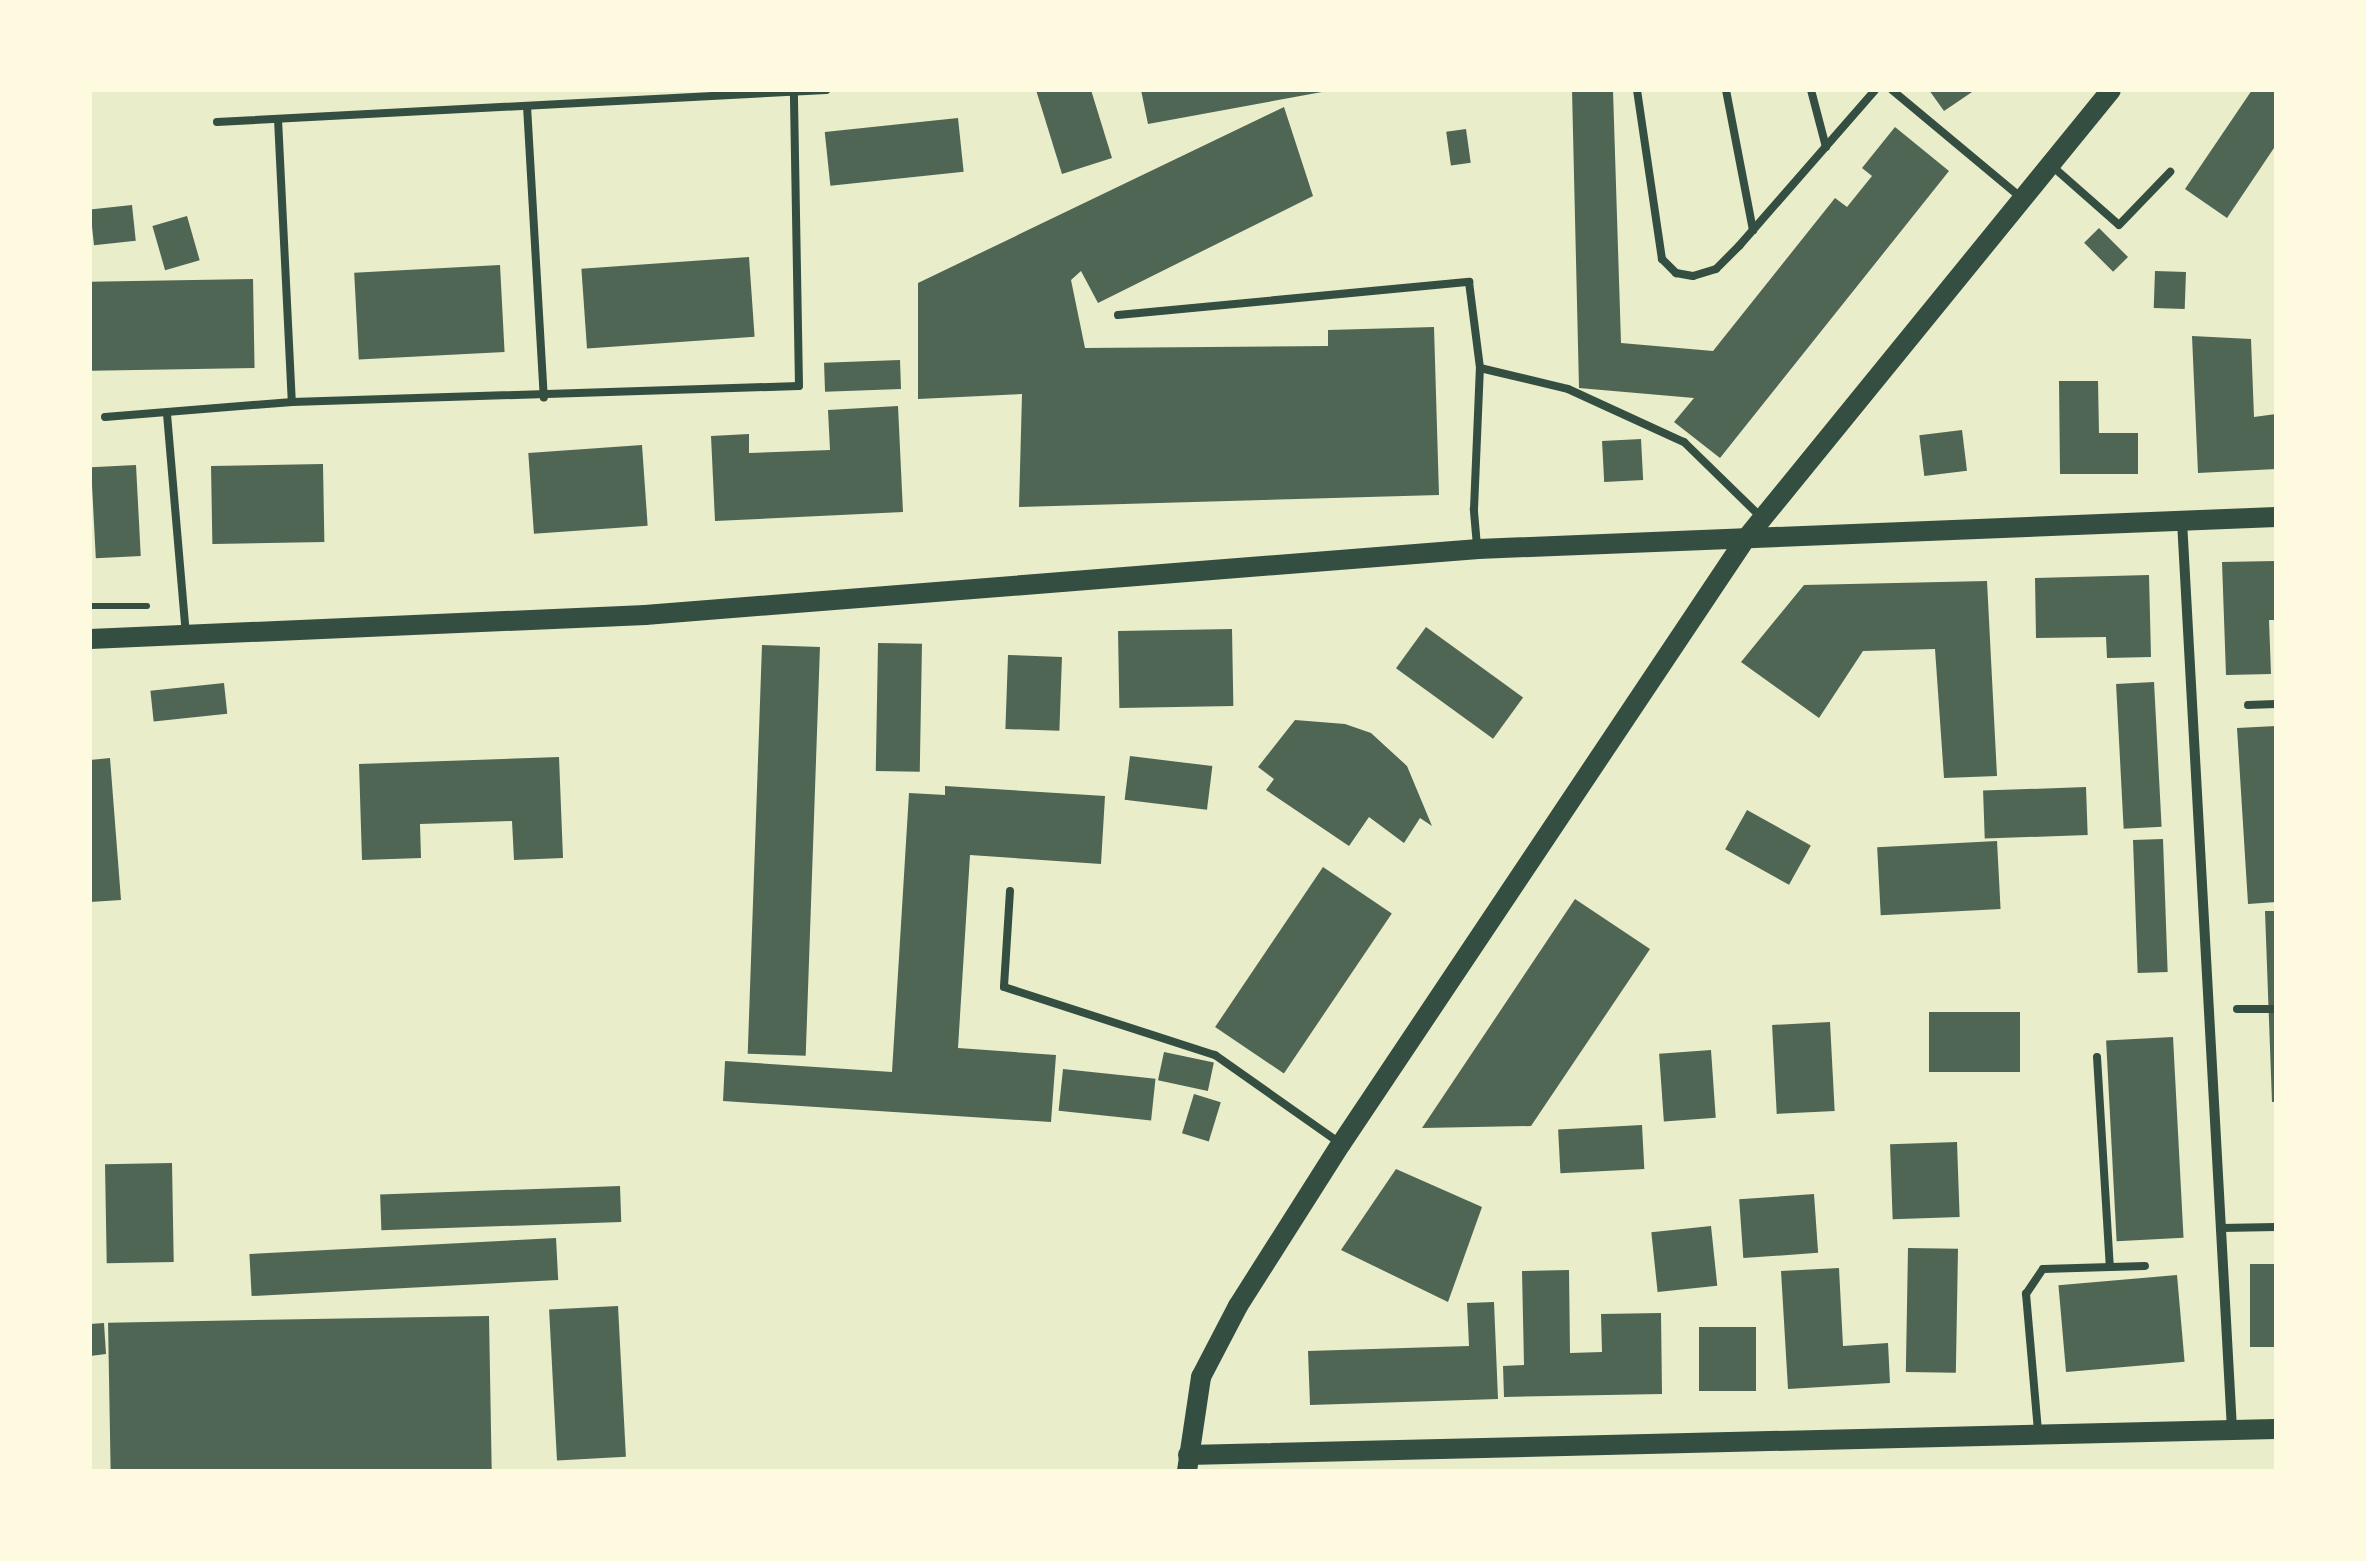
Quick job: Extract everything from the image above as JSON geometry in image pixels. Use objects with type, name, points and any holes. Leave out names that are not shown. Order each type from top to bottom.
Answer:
[{"type":"main road","points":[[2111,90],[2025,201],[1744,541],[1340,1144],[1238,1306],[1201,1377],[1188,1463],[2276,1429]]},
{"type":"main road","points":[[90,639],[186,638],[645,615],[1478,549],[2276,517]]},
{"type":"street","points":[[2182,521],[2232,1430]]},
{"type":"lane","points":[[218,122],[826,90]]},
{"type":"lane","points":[[1637,90],[1662,259],[1676,273],[1692,276],[1716,268],[1875,90]]},
{"type":"lane","points":[[1726,90],[1753,230]]},
{"type":"lane","points":[[1811,90],[1826,147]]},
{"type":"lane","points":[[1892,90],[2025,201]]},
{"type":"lane","points":[[105,417],[292,402],[544,398],[799,386],[794,92]]},
{"type":"lane","points":[[526,106],[544,398]]},
{"type":"lane","points":[[278,119],[292,402]]},
{"type":"lane","points":[[2052,166],[2120,224],[2170,172]]},
{"type":"lane","points":[[1118,314],[1469,282],[1480,368],[1474,509],[1478,549]]},
{"type":"lane","points":[[1480,368],[1568,389],[1684,442],[1762,518]]},
{"type":"lane","points":[[168,414],[186,638]]},
{"type":"lane","points":[[2248,705],[2276,704]]},
{"type":"lane","points":[[1010,891],[1004,987],[1214,1055],[1340,1144]]},
{"type":"lane","points":[[2237,1010],[2276,1009]]},
{"type":"lane","points":[[2097,1057],[2110,1267]]},
{"type":"lane","points":[[2221,1228],[2276,1226]]},
{"type":"lane","points":[[2038,1435],[2026,1294],[2043,1269],[2146,1266]]},
{"type":"path","points":[[90,606],[183,605]]},
{"type":"building","points":[[1036,90],[1091,90],[1112,158],[1062,174]]},
{"type":"building","points":[[1141,90],[1322,90],[1322,92],[1148,124]]},
{"type":"building","points":[[1572,90],[1613,90],[1621,343],[1713,351],[1835,198],[1847,207],[1872,176],[1862,168],[1895,127],[1949,171],[1720,458],[1674,422],[1694,398],[1579,388]]},
{"type":"building","points":[[1929,90],[1975,90],[1944,111]]},
{"type":"building","points":[[2252,90],[2276,90],[2276,145],[2227,218],[2185,189]]},
{"type":"building","points":[[1284,107],[1313,196],[1098,303],[1081,271],[1071,280],[1085,348],[1328,346],[1328,330],[1434,327],[1439,495],[1019,507],[1022,394],[918,399],[918,283]]},
{"type":"building","points":[[958,118],[964,172],[830,186],[825,132]]},
{"type":"building","points":[[1466,129],[1471,163],[1451,165],[1446,132]]},
{"type":"building","points":[[132,205],[136,241],[94,245],[90,209]]},
{"type":"building","points":[[187,216],[200,260],[165,270],[152,226]]},
{"type":"building","points":[[2099,228],[2128,257],[2113,272],[2084,243]]},
{"type":"building","points":[[749,257],[755,337],[587,349],[581,269]]},
{"type":"building","points":[[500,265],[505,352],[359,360],[354,273]]},
{"type":"building","points":[[2155,271],[2186,272],[2185,309],[2154,308]]},
{"type":"building","points":[[253,279],[255,368],[92,371],[90,282]]},
{"type":"building","points":[[2192,336],[2251,339],[2254,417],[2276,414],[2276,469],[2198,473]]},
{"type":"building","points":[[900,360],[901,389],[825,392],[824,363]]},
{"type":"building","points":[[2059,381],[2098,381],[2099,433],[2138,433],[2138,474],[2060,474]]},
{"type":"building","points":[[898,406],[903,512],[715,521],[711,436],[749,434],[749,453],[830,450],[828,410]]},
{"type":"building","points":[[1962,430],[1967,471],[1924,476],[1919,435]]},
{"type":"building","points":[[1641,439],[1643,480],[1604,482],[1602,441]]},
{"type":"building","points":[[642,445],[648,526],[534,534],[528,453]]},
{"type":"building","points":[[323,464],[324,542],[212,544],[211,466]]},
{"type":"building","points":[[136,465],[141,556],[96,558],[91,467]]},
{"type":"building","points":[[2276,561],[2276,620],[2269,620],[2271,674],[2226,675],[2222,562]]},
{"type":"building","points":[[2149,575],[2151,657],[2107,658],[2106,637],[2036,638],[2035,578]]},
{"type":"building","points":[[1987,581],[1997,776],[1944,778],[1935,649],[1863,651],[1819,718],[1741,662],[1804,585]]},
{"type":"building","points":[[1426,627],[1523,698],[1493,739],[1396,668]]},
{"type":"building","points":[[1232,629],[1233,706],[1119,708],[1118,631]]},
{"type":"building","points":[[878,643],[922,644],[920,772],[876,771]]},
{"type":"building","points":[[762,645],[820,647],[806,1056],[748,1054]]},
{"type":"building","points":[[1008,655],[1062,657],[1059,731],[1005,729]]},
{"type":"building","points":[[2154,682],[2162,827],[2124,829],[2116,684]]},
{"type":"building","points":[[224,683],[227,714],[154,722],[150,691]]},
{"type":"building","points":[[1295,720],[1345,724],[1371,733],[1407,766],[1432,826],[1420,818],[1404,843],[1369,817],[1349,846],[1266,790],[1274,779],[1258,767]]},
{"type":"building","points":[[2276,726],[2276,902],[2248,904],[2237,728]]},
{"type":"building","points":[[1130,756],[1212,766],[1207,810],[1125,800]]},
{"type":"building","points":[[559,757],[563,858],[514,860],[512,821],[420,824],[421,858],[362,860],[359,764]]},
{"type":"building","points":[[110,758],[121,900],[90,902],[90,760]]},
{"type":"building","points":[[945,786],[1105,796],[1101,864],[970,855],[958,1048],[1056,1055],[1051,1122],[723,1101],[725,1061],[892,1072],[909,793],[945,795]]},
{"type":"building","points":[[2086,787],[2088,835],[1985,839],[1983,791]]},
{"type":"building","points":[[1747,810],[1811,845],[1789,885],[1725,849]]},
{"type":"building","points":[[2163,839],[2168,972],[2138,973],[2133,840]]},
{"type":"building","points":[[1997,841],[2001,909],[1881,915],[1877,847]]},
{"type":"building","points":[[1323,867],[1392,913],[1284,1073],[1215,1027]]},
{"type":"building","points":[[1575,899],[1650,949],[1531,1126],[1422,1128]]},
{"type":"building","points":[[2265,911],[2276,911],[2276,1102],[2272,1102]]},
{"type":"building","points":[[1929,1012],[2020,1012],[2020,1072],[1929,1072]]},
{"type":"building","points":[[1830,1022],[1835,1111],[1777,1114],[1772,1025]]},
{"type":"building","points":[[2173,1037],[2184,1238],[2117,1241],[2106,1041]]},
{"type":"building","points":[[1711,1050],[1716,1118],[1664,1121],[1659,1054]]},
{"type":"building","points":[[1164,1052],[1214,1063],[1208,1091],[1158,1080]]},
{"type":"building","points":[[1063,1069],[1155,1079],[1151,1120],[1059,1111]]},
{"type":"building","points":[[1194,1094],[1221,1102],[1209,1141],[1182,1133]]},
{"type":"building","points":[[1642,1125],[1644,1169],[1560,1173],[1558,1129]]},
{"type":"building","points":[[1957,1142],[1960,1217],[1893,1219],[1890,1144]]},
{"type":"building","points":[[172,1163],[174,1262],[107,1263],[105,1164]]},
{"type":"building","points":[[1396,1169],[1482,1207],[1448,1302],[1341,1250]]},
{"type":"building","points":[[620,1186],[621,1222],[381,1230],[380,1194]]},
{"type":"building","points":[[1814,1194],[1818,1253],[1743,1258],[1739,1199]]},
{"type":"building","points":[[1711,1226],[1717,1286],[1658,1292],[1651,1232]]},
{"type":"building","points":[[556,1238],[558,1280],[252,1296],[249,1254]]},
{"type":"building","points":[[1908,1248],[1958,1249],[1956,1373],[1906,1372]]},
{"type":"building","points":[[2250,1264],[2276,1264],[2276,1347],[2250,1347]]},
{"type":"building","points":[[1839,1268],[1843,1346],[1888,1343],[1890,1383],[1788,1389],[1781,1271]]},
{"type":"building","points":[[1569,1270],[1570,1353],[1602,1352],[1601,1314],[1661,1313],[1662,1394],[1504,1397],[1503,1366],[1524,1365],[1522,1271]]},
{"type":"building","points":[[2177,1275],[2185,1362],[2066,1372],[2058,1285]]},
{"type":"building","points":[[1494,1302],[1498,1399],[1310,1405],[1308,1351],[1469,1346],[1467,1303]]},
{"type":"building","points":[[618,1306],[626,1457],[557,1460],[549,1310]]},
{"type":"building","points":[[489,1316],[492,1471],[111,1471],[108,1323]]},
{"type":"building","points":[[104,1323],[106,1354],[90,1356],[90,1324]]},
{"type":"building","points":[[1699,1327],[1756,1327],[1756,1391],[1699,1391]]}]
